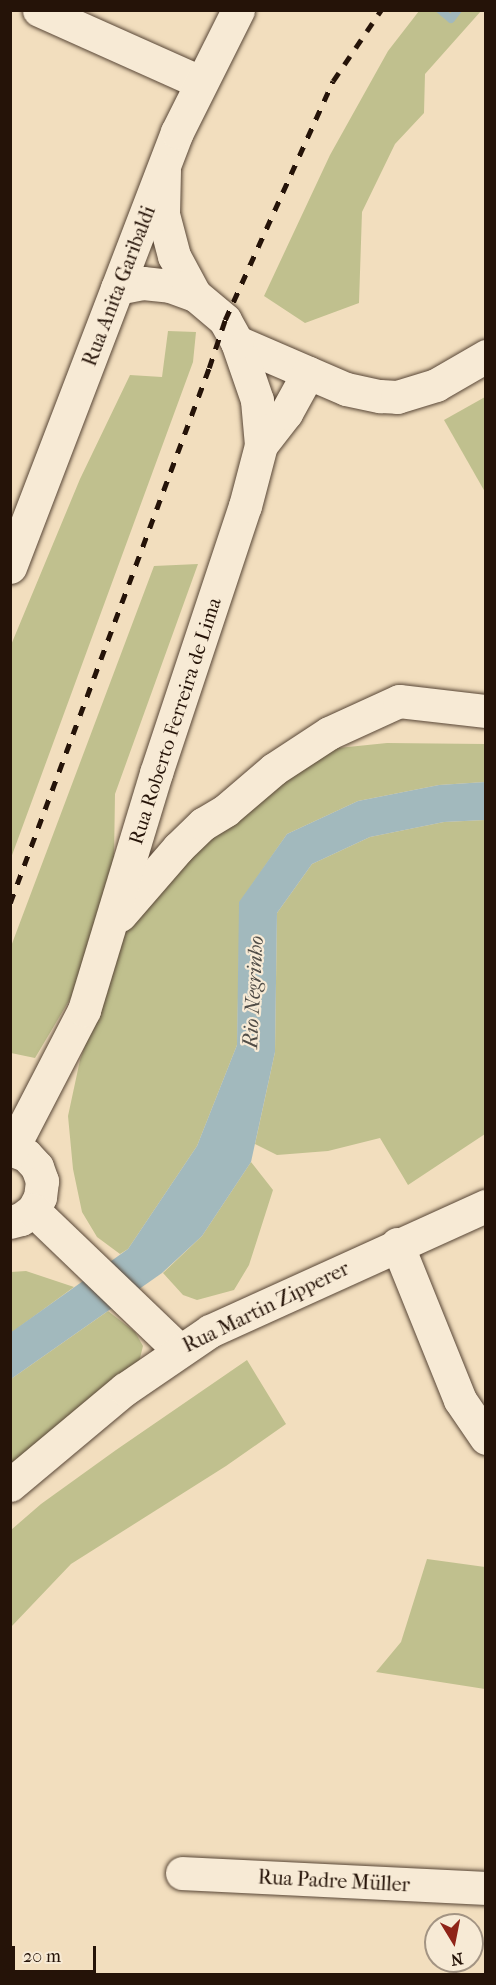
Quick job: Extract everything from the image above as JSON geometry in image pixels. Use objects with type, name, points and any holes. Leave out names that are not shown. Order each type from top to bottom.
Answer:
[{"type":"street","points":[[39,10],[200,82]]},
{"type":"street","name":"Rua Anita Garibaldi","points":[[10,567],[117,288],[200,82],[238,10]]},
{"type":"street","name":"Rua Roberto Ferreira de Lima","points":[[11,1149],[84,1010],[156,773],[244,506],[261,445],[257,400],[237,342],[225,320],[195,294],[174,256],[163,214],[164,170]]},
{"type":"street","name":"Rua Roberto Ferreira de Lima","points":[[117,288],[143,283],[170,286],[195,294]]},
{"type":"street","points":[[237,342],[362,394],[397,397],[436,385],[486,356]]},
{"type":"street","points":[[261,445],[286,412],[308,373]]},
{"type":"street","points":[[111,926],[178,848],[203,824],[226,810],[274,769],[329,733],[399,701],[486,711]]},
{"type":"street","points":[[11,1149],[26,1155],[37,1167],[42,1181],[40,1197],[22,1216],[69,1245],[178,1350]]},
{"type":"street","name":"Rua Martin Zipperer","points":[[10,1485],[125,1389],[178,1350],[210,1330],[397,1244],[486,1206]]},
{"type":"street","points":[[397,1244],[460,1400],[486,1438]]},
{"type":"street","name":"Rua Padre Müller","points":[[182,1873],[486,1888]]},
{"type":"green space","points":[[419,11],[481,11],[425,74],[424,113],[395,144],[362,212],[359,303],[305,323],[264,296],[330,155],[388,51]]},
{"type":"green space","points":[[168,331],[196,332],[193,362],[11,858],[11,645],[80,479],[130,375],[162,377]]},
{"type":"green space","points":[[485,397],[485,492],[444,420]]},
{"type":"green space","points":[[198,564],[115,794],[114,859],[73,994],[35,1058],[11,1053],[10,949],[154,566]]},
{"type":"green space","points":[[387,743],[485,744],[485,782],[439,785],[358,801],[287,834],[240,902],[237,1045],[197,1146],[128,1249],[120,1254],[97,1237],[82,1212],[73,1169],[68,1116],[80,1060],[137,895],[299,752]]},
{"type":"green space","points":[[485,820],[485,1134],[408,1185],[380,1138],[328,1151],[277,1155],[255,1144],[275,1052],[277,913],[312,864],[370,837],[444,822]]},
{"type":"green space","points":[[251,1162],[273,1190],[249,1265],[234,1290],[197,1300],[183,1295],[163,1273],[202,1236]]},
{"type":"green space","points":[[26,1271],[74,1287],[11,1333],[11,1272]]},
{"type":"green space","points":[[108,1311],[135,1332],[143,1346],[139,1362],[11,1469],[11,1379]]},
{"type":"green space","points":[[247,1360],[286,1424],[226,1466],[71,1564],[11,1627],[11,1530],[41,1504]]},
{"type":"green space","points":[[427,1559],[485,1567],[485,1689],[376,1672],[401,1642]]},
{"type":"water","name":"Rio Negrinho","points":[[485,782],[485,820],[444,822],[370,837],[312,864],[277,913],[275,1052],[251,1162],[202,1236],[162,1273],[11,1379],[10,1333],[128,1249],[197,1146],[237,1045],[239,902],[287,834],[358,801],[439,785]]},
{"type":"waterway","points":[[440,10],[451,19],[458,10]]},
{"type":"railway","points":[[10,903],[225,320],[333,81],[381,10]]}]
